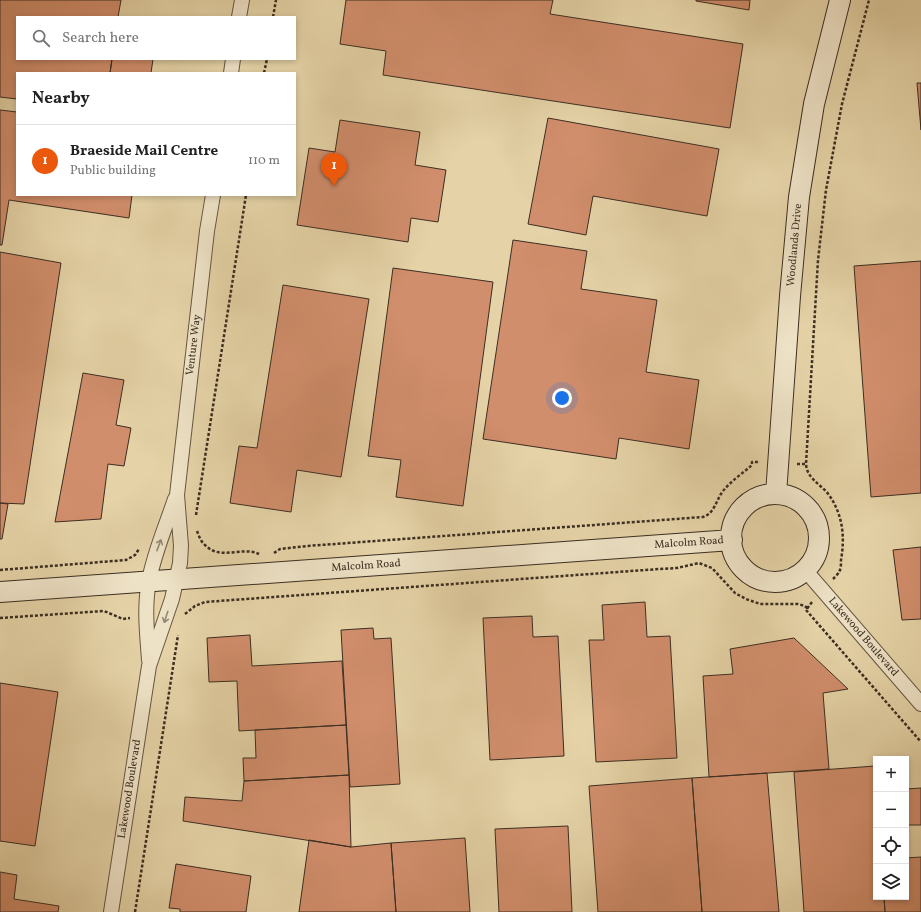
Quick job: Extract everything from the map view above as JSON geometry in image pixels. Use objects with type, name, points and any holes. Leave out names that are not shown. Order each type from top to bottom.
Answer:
[{"type":"street","points":[[239,16],[242,0]]},
{"type":"street","name":"Woodlands Drive","points":[[776,494],[790,296],[799,198],[814,104],[840,0]]},
{"type":"street","points":[[231,72],[233,60]]},
{"type":"street","name":"Venture Way","points":[[176,580],[182,546],[177,495],[213,196]]},
{"type":"street","points":[[781,493],[797,498],[809,508],[816,519],[819,532],[819,545],[814,559],[806,570],[794,578],[783,581],[769,582],[755,577],[745,570],[737,560],[732,546],[732,540],[731,533],[734,520],[742,509],[752,500],[766,494],[781,493]]},
{"type":"street","name":"Venture Way","points":[[148,582],[152,565],[177,495]]},
{"type":"street","name":"Malcolm Road","points":[[0,592],[732,540]]},
{"type":"street","name":"Lakewood Boulevard","points":[[806,570],[921,704]]},
{"type":"street","name":"Lakewood Boulevard","points":[[112,912],[149,666],[166,616],[176,580]]},
{"type":"street","name":"Lakewood Boulevard","points":[[148,582],[145,618],[149,666]]},
{"type":"path","points":[[273,16],[276,0]]},
{"type":"path","points":[[807,608],[840,572],[843,531],[840,518],[836,506],[828,494],[810,477],[806,464],[818,260],[826,190],[842,104],[869,0]]},
{"type":"path","points":[[264,72],[267,60]]},
{"type":"path","points":[[195,520],[246,196]]},
{"type":"path","points":[[267,554],[274,553],[280,549],[307,546],[703,517],[708,516],[712,512],[724,490],[752,466],[752,462],[806,464]]},
{"type":"path","points":[[194,527],[205,546]]},
{"type":"path","points":[[0,570],[126,560],[135,554],[140,548],[159,546]]},
{"type":"path","points":[[182,546],[205,546],[220,553],[253,552],[260,554]]},
{"type":"path","points":[[166,616],[184,614],[195,606],[205,602],[678,568],[699,563],[712,568],[735,593],[746,599],[760,604],[798,604],[805,606],[807,608],[806,610],[921,742]]},
{"type":"path","points":[[0,618],[104,611],[123,619],[145,618]]},
{"type":"path","points":[[135,912],[179,628]]},
{"type":"building","points":[[0,0],[121,0],[118,16],[16,16],[16,60],[112,60],[110,72],[16,72],[16,99],[0,97]]},
{"type":"building","points":[[346,0],[553,0],[550,14],[743,44],[730,128],[383,75],[386,51],[340,44]]},
{"type":"building","points":[[696,0],[750,0],[749,10]]},
{"type":"building","points":[[112,60],[153,60],[151,72],[110,72]]},
{"type":"building","points":[[917,83],[921,83],[921,130]]},
{"type":"building","points":[[0,110],[16,112],[16,196],[132,196],[129,218],[9,200],[2,245],[0,245]]},
{"type":"building","points":[[548,118],[719,149],[707,216],[593,196],[586,235],[528,224]]},
{"type":"building","points":[[340,120],[420,132],[415,165],[446,170],[438,222],[411,218],[408,242],[297,225],[309,148],[335,152]]},
{"type":"building","points":[[513,240],[587,251],[581,289],[657,300],[646,372],[699,380],[689,449],[619,438],[616,459],[483,439]]},
{"type":"building","points":[[0,252],[61,263],[24,504],[0,503]]},
{"type":"building","points":[[921,261],[921,493],[871,497],[854,266]]},
{"type":"building","points":[[393,268],[493,282],[463,506],[396,497],[401,460],[368,456]]},
{"type":"building","points":[[283,285],[369,299],[341,477],[297,470],[291,512],[230,503],[239,446],[257,448]]},
{"type":"building","points":[[83,373],[124,380],[116,425],[131,428],[124,466],[108,464],[101,519],[55,522]]},
{"type":"building","points":[[0,503],[8,504],[2,539],[0,539]]},
{"type":"building","points":[[921,547],[921,619],[902,620],[893,550]]},
{"type":"building","points":[[645,602],[647,637],[670,636],[677,758],[596,762],[589,640],[604,640],[602,605]]},
{"type":"building","points":[[532,616],[533,637],[558,636],[564,756],[490,760],[483,618]]},
{"type":"building","points":[[373,628],[374,639],[391,638],[400,784],[350,787],[341,630]]},
{"type":"building","points":[[250,635],[252,666],[342,661],[346,725],[239,731],[237,681],[209,682],[207,638]]},
{"type":"building","points":[[794,638],[848,689],[823,693],[829,769],[709,777],[703,676],[733,674],[730,649]]},
{"type":"building","points":[[0,683],[58,692],[35,846],[0,841]]},
{"type":"building","points":[[346,725],[349,775],[244,781],[243,758],[256,758],[255,730]]},
{"type":"building","points":[[873,766],[873,900],[884,900],[885,912],[804,912],[794,772]]},
{"type":"building","points":[[767,773],[779,912],[702,912],[692,778]]},
{"type":"building","points":[[349,775],[351,847],[183,821],[185,797],[242,801],[244,781]]},
{"type":"building","points":[[692,778],[702,912],[598,912],[589,786]]},
{"type":"building","points":[[921,788],[921,825],[909,825],[909,789]]},
{"type":"building","points":[[568,826],[572,912],[499,912],[495,829]]},
{"type":"building","points":[[465,838],[470,912],[396,912],[391,843]]},
{"type":"building","points":[[309,840],[351,847],[391,843],[396,912],[299,912]]},
{"type":"building","points":[[921,857],[921,912],[885,912],[884,900],[909,900],[909,858]]},
{"type":"building","points":[[176,864],[251,876],[246,912],[180,912],[180,909],[169,908]]},
{"type":"building","points":[[0,872],[17,875],[14,899],[59,906],[58,912],[0,912]]},
{"type":"place","name":"Braeside Mail Centre","points":[[334,186]]}]
